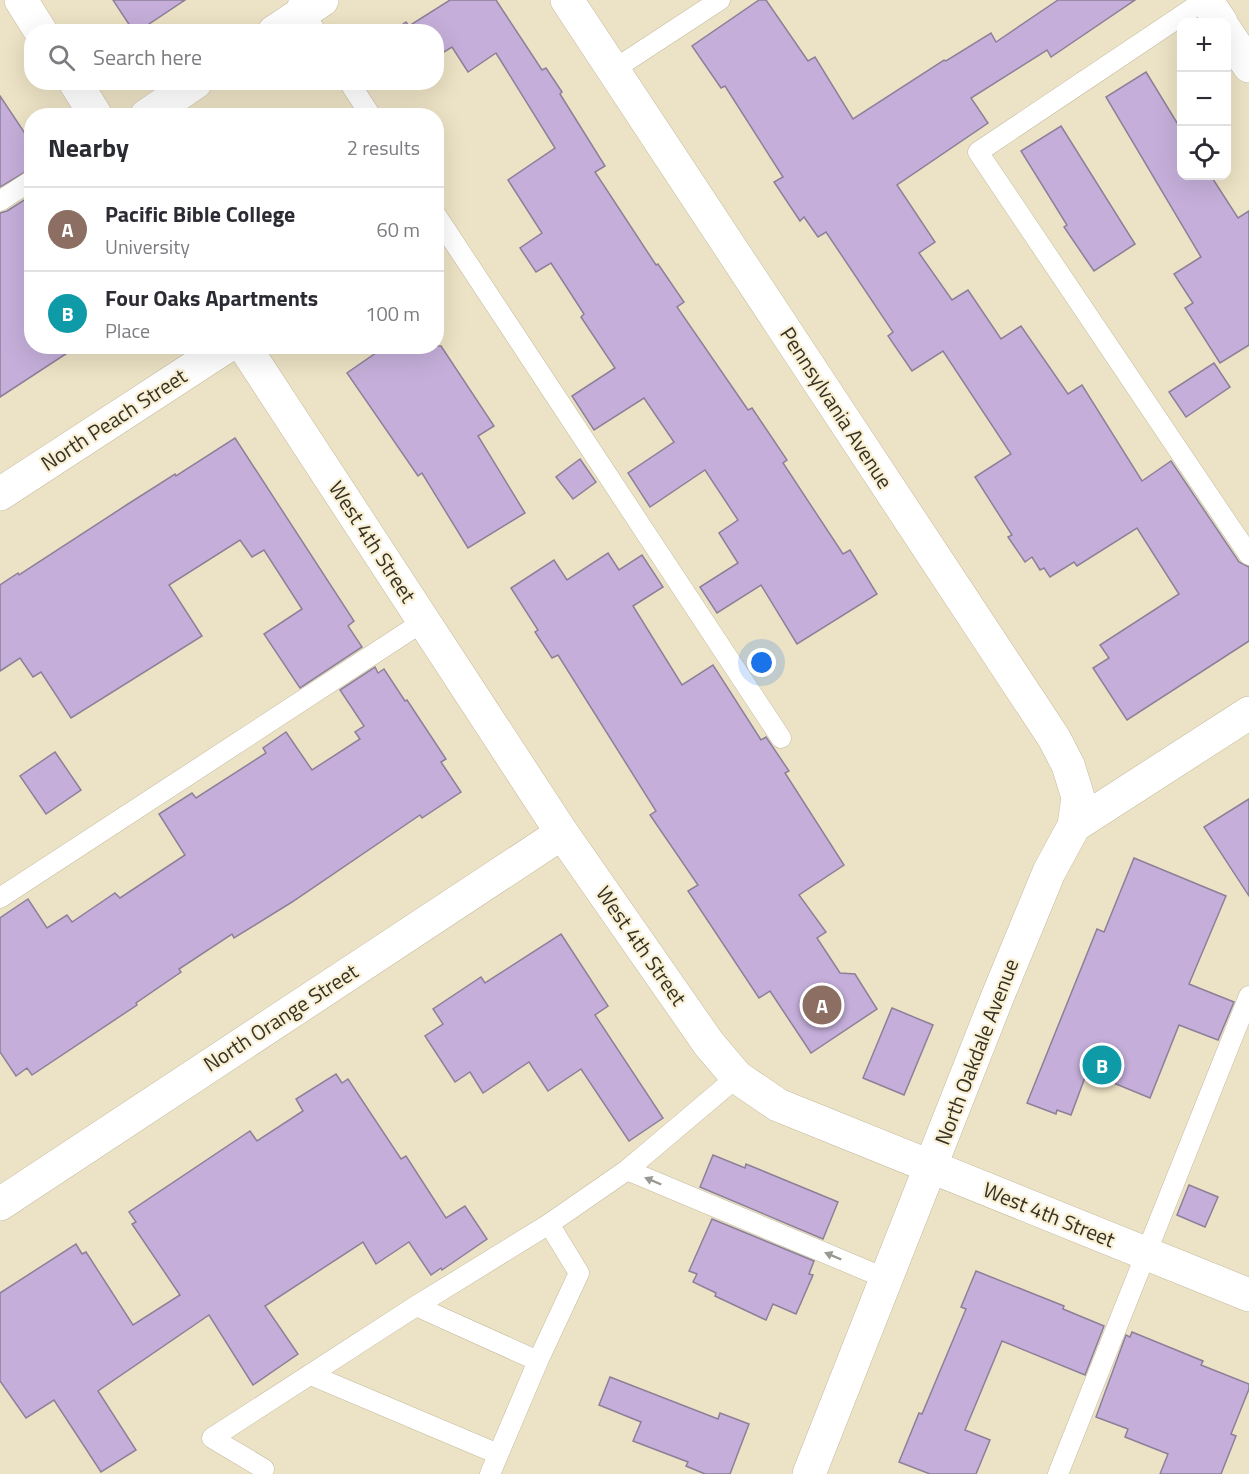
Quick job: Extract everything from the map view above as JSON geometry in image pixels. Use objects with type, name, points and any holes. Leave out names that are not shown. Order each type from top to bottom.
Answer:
[{"type":"street","points":[[21,0],[36,24]]},
{"type":"street","name":"Pennsylvania Avenue","points":[[567,0],[1054,738],[1068,765],[1078,797],[1074,826]]},
{"type":"street","points":[[1205,0],[1218,18]]},
{"type":"street","points":[[287,24],[309,11]]},
{"type":"street","points":[[1231,38],[1249,66]]},
{"type":"street","points":[[80,90],[91,108]]},
{"type":"street","points":[[158,108],[184,90]]},
{"type":"street","name":"North Peach Street","points":[[0,494],[215,354]]},
{"type":"street","name":"West 4th Street","points":[[249,354],[562,833],[709,1044],[736,1077],[778,1105],[1249,1295]]},
{"type":"street","name":"North Oakdale Avenue","points":[[809,1474],[1044,882],[1074,826],[1249,713]]},
{"type":"street","name":"North Orange Street","points":[[0,1204],[562,833]]},
{"type":"lane","points":[[613,70],[720,0]]},
{"type":"lane","points":[[1205,0],[978,152],[1249,555]]},
{"type":"lane","points":[[355,90],[366,108]]},
{"type":"lane","points":[[0,201],[24,185]]},
{"type":"lane","points":[[444,227],[781,738]]},
{"type":"lane","points":[[0,898],[424,621]]},
{"type":"lane","points":[[1058,1474],[1249,996]]},
{"type":"lane","points":[[266,1472],[212,1438],[549,1224],[627,1170],[736,1077]]},
{"type":"lane","points":[[627,1170],[887,1279]]},
{"type":"lane","points":[[490,1474],[538,1361],[579,1273],[549,1224]]},
{"type":"lane","points":[[417,1306],[538,1361]]},
{"type":"lane","points":[[310,1375],[498,1454]]},
{"type":"building","points":[[113,0],[185,0],[149,24],[129,24]]},
{"type":"building","points":[[450,0],[496,0],[542,70],[546,68],[562,92],[560,94],[605,166],[595,172],[656,265],[658,264],[684,302],[677,307],[748,410],[752,408],[787,460],[783,463],[843,554],[850,550],[877,594],[797,644],[761,585],[717,613],[700,587],[738,563],[719,533],[738,520],[705,470],[650,507],[628,473],[674,442],[644,398],[594,430],[572,396],[615,368],[581,317],[584,314],[551,263],[536,272],[520,248],[542,233],[508,180],[555,148],[496,53],[468,72],[452,47],[444,52],[444,24],[412,24]]},
{"type":"building","points":[[759,0],[766,0],[808,61],[815,57],[853,119],[944,60],[946,61],[991,33],[996,42],[1058,0],[1135,0],[1051,57],[1047,50],[971,98],[988,123],[897,185],[935,242],[919,253],[952,300],[968,290],[1001,339],[1021,326],[1068,394],[1082,385],[1142,481],[1171,461],[1239,562],[1249,567],[1249,641],[1127,720],[1093,668],[1109,658],[1100,645],[1179,594],[1137,528],[1077,566],[1074,562],[1050,577],[1044,568],[1040,570],[1032,557],[1025,562],[1008,537],[1012,535],[975,477],[1011,454],[943,351],[912,371],[888,336],[893,332],[826,232],[818,237],[804,217],[800,221],[774,182],[783,177],[725,86],[721,88],[692,46]]},
{"type":"building","points":[[1146,72],[1177,123],[1177,180],[1214,180],[1238,218],[1249,211],[1249,345],[1220,363],[1185,308],[1193,303],[1174,274],[1201,257],[1106,97]]},
{"type":"building","points":[[0,96],[24,132],[24,173],[0,187]]},
{"type":"building","points":[[1061,126],[1135,244],[1094,271],[1064,227],[1067,225],[1021,151]]},
{"type":"building","points":[[24,200],[24,354],[66,354],[0,397],[0,213]]},
{"type":"building","points":[[444,351],[494,426],[478,436],[525,513],[468,548],[422,473],[418,476],[347,373],[374,354],[444,354]]},
{"type":"building","points":[[1214,363],[1230,387],[1186,417],[1169,392]]},
{"type":"building","points":[[235,438],[354,621],[348,626],[362,647],[300,688],[264,634],[302,609],[264,550],[252,557],[240,540],[169,585],[202,636],[71,718],[41,672],[33,677],[20,658],[0,671],[0,585]]},
{"type":"building","points":[[580,459],[596,482],[573,499],[556,477]]},
{"type":"building","points":[[608,553],[619,570],[642,555],[663,587],[633,606],[682,685],[713,665],[761,740],[766,737],[789,771],[785,773],[844,865],[799,895],[826,932],[817,938],[840,973],[855,974],[877,1009],[811,1053],[770,991],[759,998],[688,891],[698,885],[650,815],[656,811],[558,655],[552,658],[535,632],[538,630],[511,588],[554,560],[567,580]]},
{"type":"building","points":[[375,667],[378,673],[384,669],[405,701],[407,700],[446,759],[441,762],[461,792],[422,818],[420,815],[292,902],[234,938],[232,934],[179,969],[181,972],[136,1003],[137,1005],[32,1075],[27,1068],[16,1076],[0,1052],[0,918],[28,899],[47,928],[67,915],[72,922],[115,893],[120,898],[185,855],[159,814],[192,793],[196,798],[266,753],[263,748],[286,732],[312,770],[360,739],[355,732],[364,726],[340,690]]},
{"type":"building","points":[[55,752],[81,790],[46,814],[20,776]]},
{"type":"building","points":[[1249,799],[1249,896],[1204,827]]},
{"type":"building","points":[[1134,858],[1226,896],[1189,984],[1234,1002],[1218,1040],[1179,1025],[1150,1098],[1087,1072],[1071,1115],[1057,1110],[1056,1114],[1027,1103],[1097,929],[1104,932]]},
{"type":"building","points":[[561,934],[608,1006],[595,1015],[663,1118],[629,1141],[581,1069],[548,1091],[529,1062],[483,1093],[470,1072],[455,1082],[425,1036],[443,1024],[433,1009],[481,977],[485,983]]},
{"type":"building","points":[[892,1008],[933,1025],[904,1095],[863,1078]]},
{"type":"building","points":[[336,1074],[342,1083],[348,1079],[401,1159],[406,1156],[446,1218],[465,1206],[487,1239],[431,1275],[409,1242],[376,1264],[363,1242],[265,1306],[298,1354],[253,1385],[209,1315],[98,1391],[136,1450],[101,1472],[54,1400],[26,1418],[0,1381],[0,1293],[76,1244],[82,1254],[86,1252],[133,1325],[180,1295],[132,1224],[136,1222],[129,1212],[250,1131],[257,1141],[303,1111],[296,1099]]},
{"type":"building","points":[[713,1155],[745,1168],[746,1164],[838,1202],[823,1239],[700,1187]]},
{"type":"building","points":[[1189,1185],[1218,1197],[1205,1227],[1177,1215]]},
{"type":"building","points":[[712,1219],[814,1261],[809,1274],[813,1275],[796,1314],[773,1304],[766,1320],[715,1296],[716,1293],[693,1282],[697,1274],[689,1271]]},
{"type":"building","points":[[976,1271],[1064,1306],[1063,1309],[1104,1326],[1085,1375],[1002,1341],[965,1430],[990,1440],[976,1474],[930,1474],[899,1462],[919,1413],[922,1414],[966,1309],[961,1307]]},
{"type":"building","points":[[1132,1332],[1203,1361],[1201,1365],[1249,1384],[1231,1434],[1236,1436],[1221,1474],[1160,1474],[1168,1454],[1125,1437],[1128,1429],[1096,1417],[1126,1335],[1130,1337]]},
{"type":"building","points":[[610,1377],[718,1419],[720,1413],[749,1424],[730,1474],[705,1474],[686,1466],[688,1462],[633,1441],[641,1422],[599,1405]]},
{"type":"place","name":"Pacific Bible College","points":[[822,1005]]},
{"type":"place","name":"Four Oaks Apartments","points":[[1102,1065]]}]
